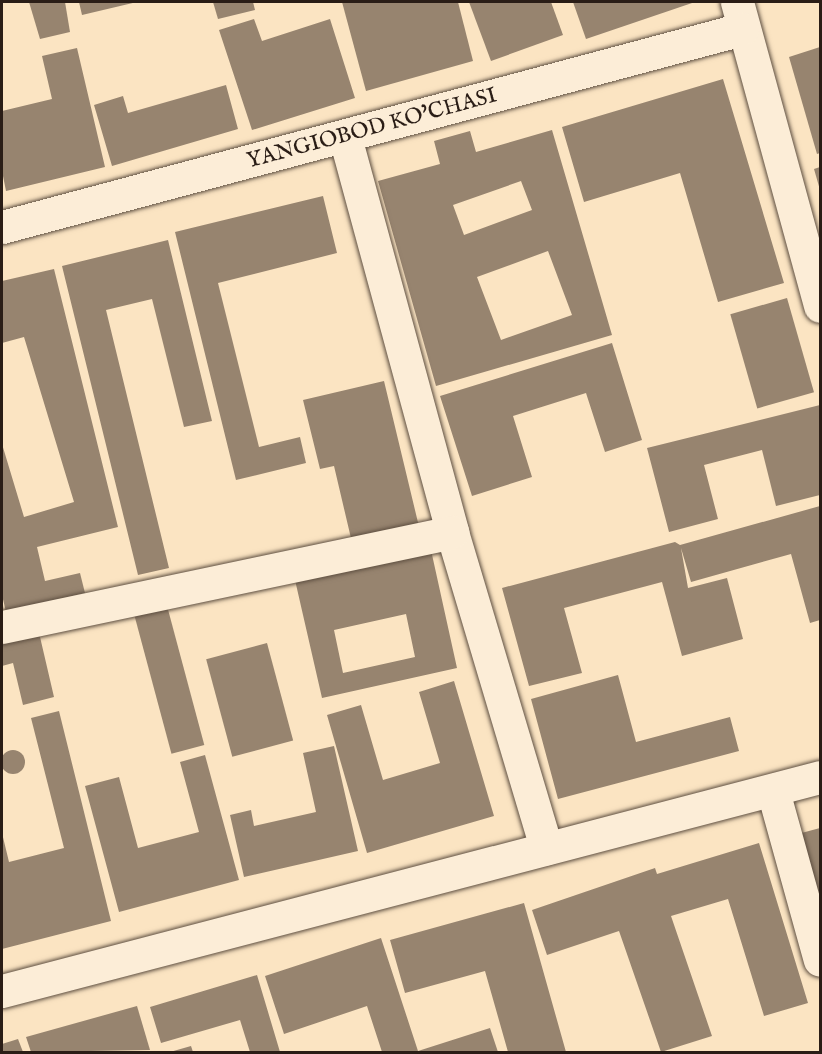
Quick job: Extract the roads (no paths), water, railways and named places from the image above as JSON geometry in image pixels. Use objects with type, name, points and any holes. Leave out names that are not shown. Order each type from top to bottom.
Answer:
[{"type":"street","name":"YANGIOBOD KO'CHASI","points":[[2,227],[345,137],[739,15]]},
{"type":"street","points":[[739,15],[820,306]]},
{"type":"street","points":[[345,137],[452,532],[546,848]]},
{"type":"street","points":[[2,627],[452,532]]},
{"type":"street","points":[[2,990],[774,791],[820,777]]},
{"type":"street","points":[[774,791],[820,960]]}]
